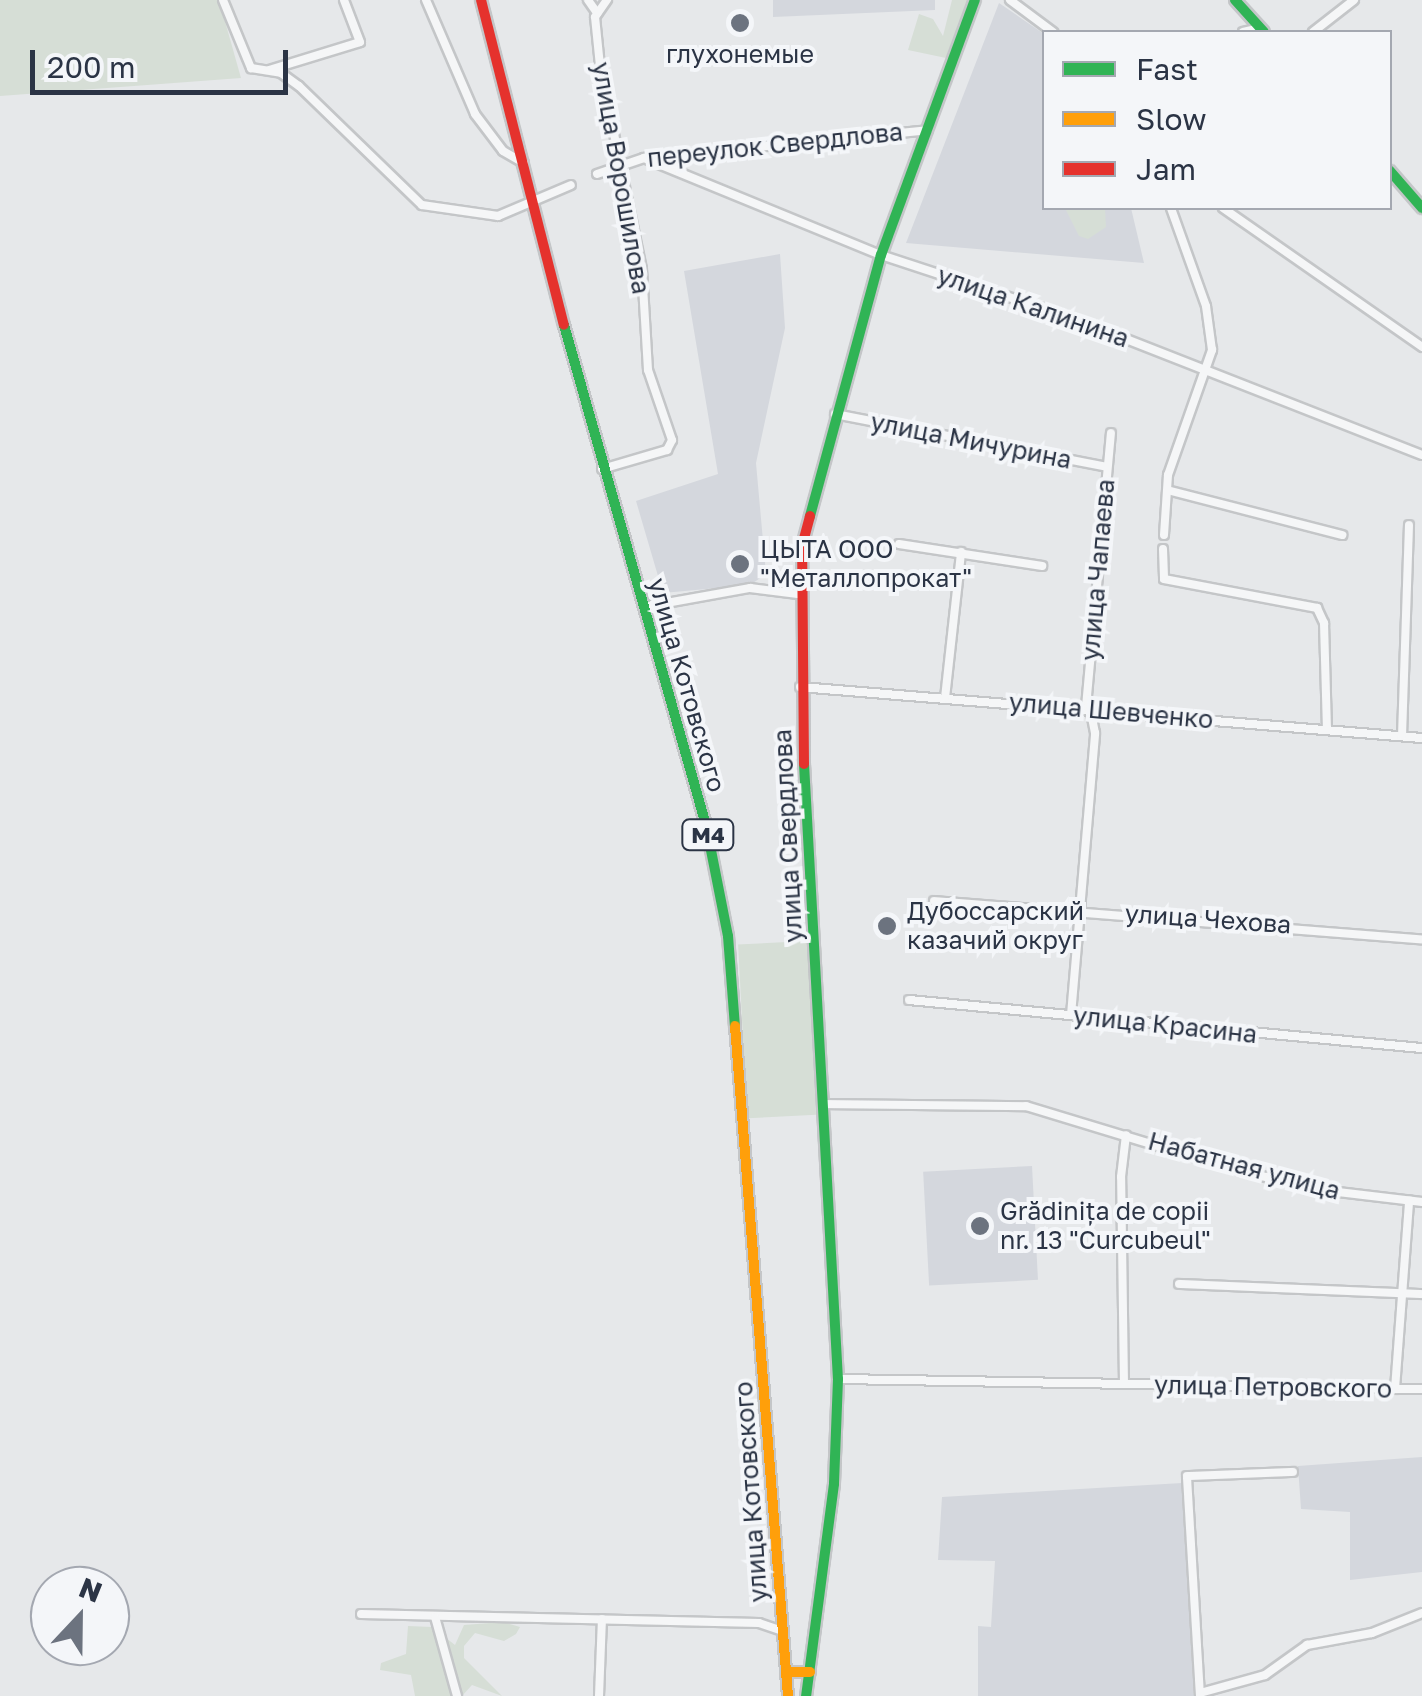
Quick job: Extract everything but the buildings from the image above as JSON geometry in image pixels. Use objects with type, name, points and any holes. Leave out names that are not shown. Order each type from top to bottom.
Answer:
[{"type":"main road","name":"улица Котовского","points":[[480,0],[602,469],[706,825],[730,950],[788,1696]]},
{"type":"main road","name":"улица Свердлова","points":[[806,1696],[834,1484],[838,1379],[800,687],[798,594],[802,546],[881,255],[976,0]]},
{"type":"main road","points":[[1235,0],[1262,30]]},
{"type":"main road","points":[[1392,173],[1422,208]]},
{"type":"main road","points":[[786,1672],[810,1672]]},
{"type":"street","points":[[223,0],[251,68],[269,70],[299,86],[422,205],[498,216],[534,204],[571,185]]},
{"type":"street","points":[[269,70],[360,42],[344,0]]},
{"type":"street","points":[[426,0],[474,114],[502,150],[524,163]]},
{"type":"street","points":[[588,0],[597,13],[607,0]]},
{"type":"street","points":[[1010,0],[1050,30]]},
{"type":"street","points":[[1316,30],[1354,0]]},
{"type":"street","name":"улица Ворошилова","points":[[597,13],[600,66],[642,269],[642,338],[672,440],[667,450],[602,469]]},
{"type":"street","name":"переулок Свердлова","points":[[598,174],[644,158],[928,130]]},
{"type":"street","name":"улица Калинина","points":[[644,158],[881,255],[1208,370],[1422,455]]},
{"type":"street","points":[[1164,536],[1173,459],[1208,370],[1206,306],[1172,210]]},
{"type":"street","points":[[1226,210],[1422,347]]},
{"type":"street","name":"улица Мичурина","points":[[835,414],[1107,467]]},
{"type":"street","name":"улица Чапаева","points":[[1071,1015],[1083,910],[1095,733],[1088,708],[1111,432]]},
{"type":"street","points":[[1171,490],[1342,535]]},
{"type":"street","points":[[1402,736],[1410,525]]},
{"type":"street","points":[[900,544],[1042,566]]},
{"type":"street","points":[[1162,548],[1161,577],[1169,581],[1317,608],[1324,623],[1327,730]]},
{"type":"street","points":[[945,698],[962,552]]},
{"type":"street","points":[[644,606],[750,588],[798,594]]},
{"type":"street","name":"улица Шевченко","points":[[800,687],[1422,738]]},
{"type":"street","name":"улица Чехова","points":[[934,901],[1422,940]]},
{"type":"street","name":"улица Красина","points":[[908,1000],[1422,1048]]},
{"type":"street","name":"Набатная улица","points":[[823,1104],[1026,1106],[1321,1190],[1422,1202]]},
{"type":"street","name":"Набатная улица","points":[[1120,1262],[1126,1135]]},
{"type":"street","points":[[1395,1388],[1409,1201]]},
{"type":"street","name":"улица Петровского","points":[[1120,1262],[1124,1384]]},
{"type":"street","points":[[1179,1284],[1422,1294]]},
{"type":"street","name":"улица Петровского","points":[[838,1379],[1422,1389]]},
{"type":"street","points":[[1292,1472],[1187,1476],[1200,1695],[1265,1676],[1307,1645],[1372,1632],[1422,1613]]},
{"type":"street","points":[[361,1614],[759,1624],[780,1630]]},
{"type":"street","points":[[435,1618],[457,1696]]},
{"type":"street","points":[[599,1696],[602,1619]]},
{"type":"shaded area","points":[[0,0],[219,0],[241,78],[0,96]]},
{"type":"shaded area","points":[[773,0],[935,0],[935,10],[773,17]]},
{"type":"shaded area","points":[[952,0],[970,0],[946,58],[908,50],[919,14],[933,19],[943,36]]},
{"type":"shaded area","points":[[999,3],[1042,33],[1042,210],[1131,210],[1144,263],[906,243]]},
{"type":"shaded area","points":[[1066,210],[1105,210],[1106,227],[1088,239],[1079,236]]},
{"type":"shaded area","points":[[780,254],[785,328],[756,463],[766,574],[750,585],[663,593],[636,501],[718,474],[684,271]]},
{"type":"shaded area","points":[[807,941],[816,1115],[747,1118],[738,945]]},
{"type":"shaded area","name":"Grădinița de copii nr. 13 \"Curcubeul\"","points":[[1032,1166],[1038,1280],[929,1286],[923,1172]]},
{"type":"shaded area","points":[[1422,1457],[1422,1572],[1350,1580],[1350,1512],[1301,1509],[1298,1466]]},
{"type":"shaded area","points":[[1182,1483],[1194,1696],[978,1696],[978,1626],[991,1627],[995,1561],[938,1560],[942,1497]]},
{"type":"shaded area","points":[[503,1622],[520,1627],[504,1641],[475,1633],[464,1646],[464,1658],[502,1696],[472,1685],[462,1696],[415,1696],[411,1675],[380,1670],[381,1663],[406,1654],[408,1626],[432,1627],[455,1645],[464,1625]]},
{"type":"traffic: fast","points":[[810,516],[881,255],[975,0]]},
{"type":"traffic: fast","points":[[1235,0],[1262,30]]},
{"type":"traffic: fast","points":[[1392,173],[1422,208]]},
{"type":"traffic: fast","points":[[564,325],[706,825],[728,936],[735,1026]]},
{"type":"traffic: fast","points":[[804,764],[838,1379],[834,1484],[806,1696]]},
{"type":"traffic: slow","points":[[735,1026],[788,1696]]},
{"type":"traffic: slow","points":[[786,1672],[810,1672]]},
{"type":"traffic: jam","points":[[481,0],[564,325]]},
{"type":"traffic: jam","points":[[804,764],[802,546],[810,516]]},
{"type":"place","name":"глухонемые","points":[[740,23]]},
{"type":"place","name":"ЦЫТА ООО \"Металлопрокат\"","points":[[740,564]]},
{"type":"place","name":"Дубоссарский казачий округ","points":[[887,926]]},
{"type":"place","name":"Grădinița de copii nr. 13 \"Curcubeul\"","points":[[980,1226]]}]
